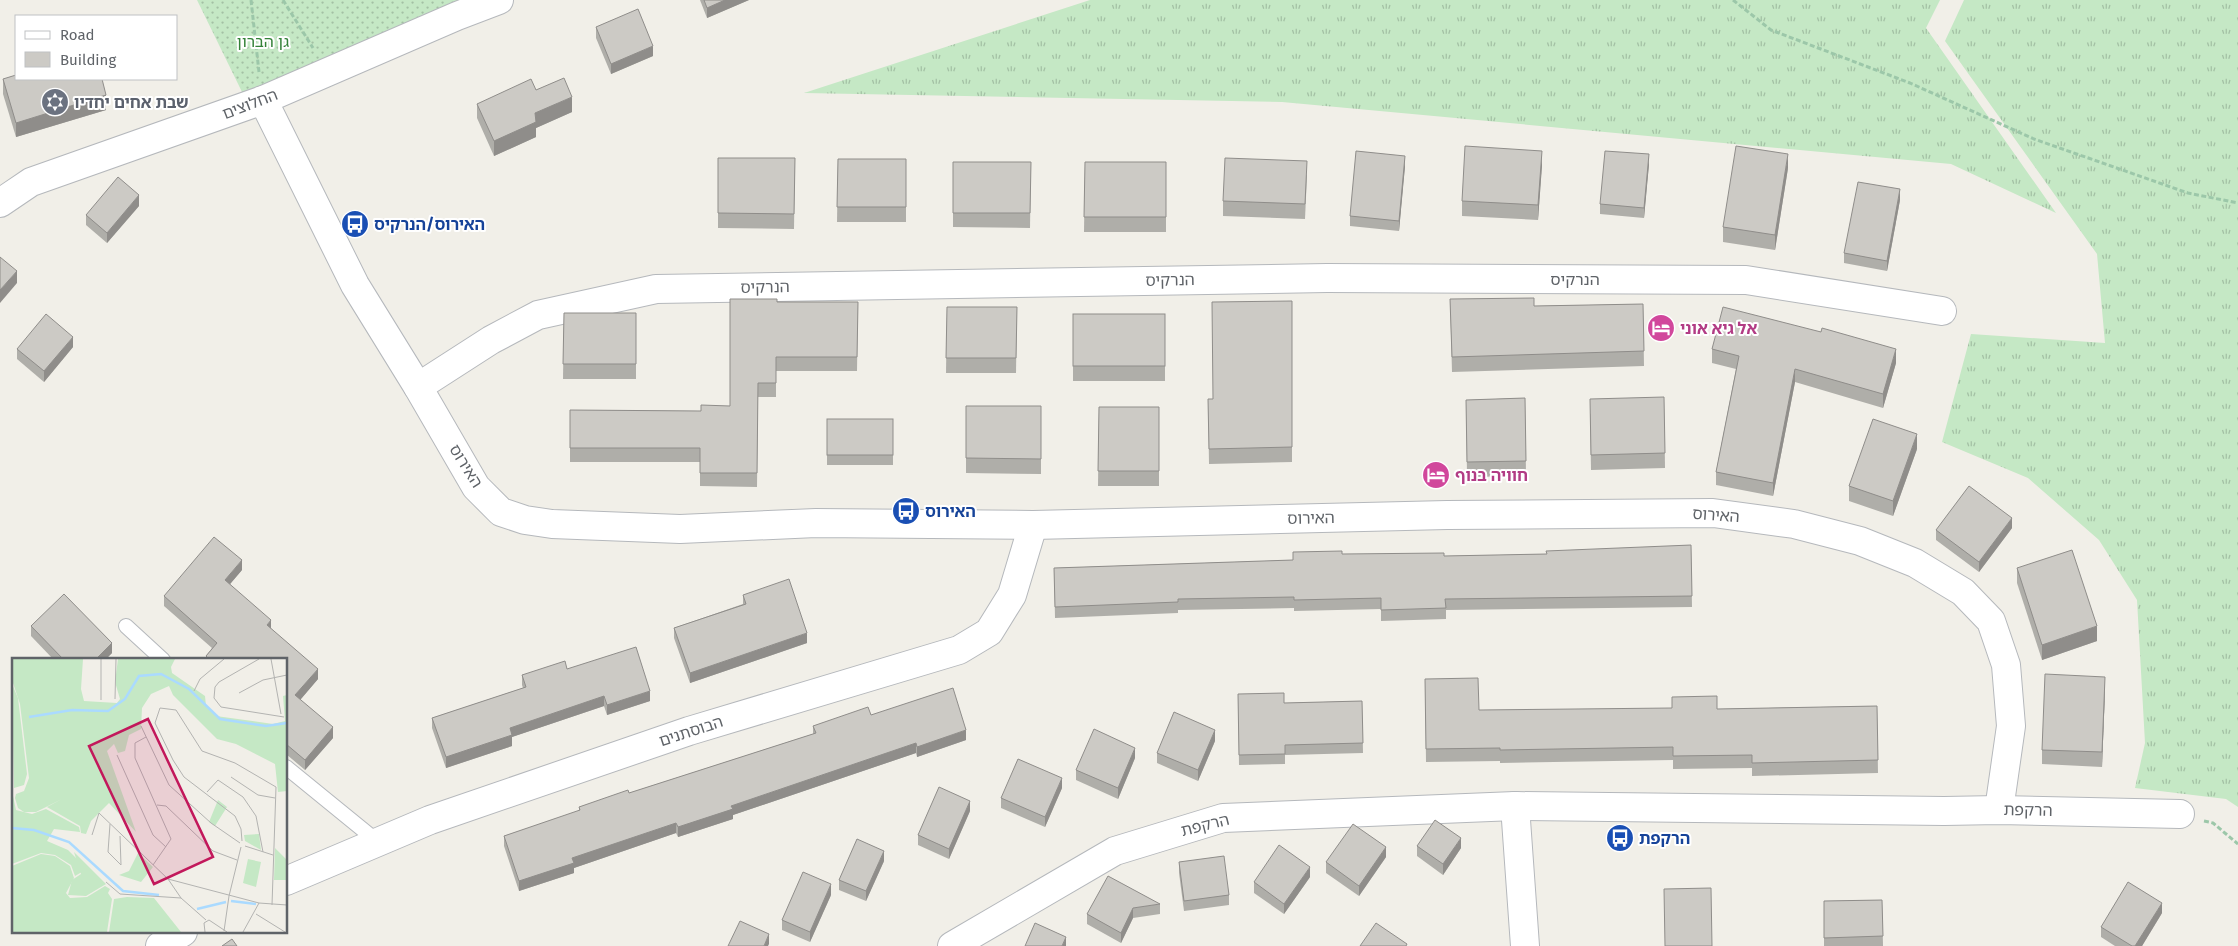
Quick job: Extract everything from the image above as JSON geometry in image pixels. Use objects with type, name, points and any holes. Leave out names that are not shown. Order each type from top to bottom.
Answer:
[{"type":"street","name":"החלוצים","points":[[0,202],[31,182],[263,100],[457,16],[499,0]]},
{"type":"street","name":"האירוס","points":[[263,100],[355,286],[418,386],[476,487],[502,512],[526,520],[552,524],[680,529],[816,523],[1033,525],[1448,515],[1713,513],[1794,524],[1860,541],[1915,563],[1963,592],[1991,621],[2006,665],[2011,726],[1999,810]]},
{"type":"street","name":"הנרקיס","points":[[418,386],[490,340],[538,315],[656,289],[1327,278],[1746,280],[1942,311]]},
{"type":"street","name":"הבוסתנים","points":[[288,879],[430,820],[689,731],[959,650],[988,632],[1012,595],[1033,525]]},
{"type":"street","name":"הרקפת","points":[[952,946],[1115,851],[1223,818],[1515,806],[1944,812],[1999,810],[2180,814]]},
{"type":"street","points":[[1515,806],[1525,946]]},
{"type":"street","points":[[160,946],[180,934]]},
{"type":"lane","points":[[126,626],[161,658]]},
{"type":"lane","points":[[288,769],[378,842]]},
{"type":"path","points":[[283,0],[316,52]]},
{"type":"path","points":[[1733,0],[1772,30],[1910,83],[2034,139],[2188,193],[2238,203]]},
{"type":"path","points":[[250,1],[263,100]]},
{"type":"path","points":[[2180,814],[2212,823],[2238,844]]},
{"type":"green space","name":"גן הברון","points":[[197,0],[469,0],[243,94]]},
{"type":"green space","points":[[1090,0],[1940,0],[1926,28],[2056,213],[1951,164],[1282,102],[804,93]]},
{"type":"green space","points":[[1964,0],[2238,0],[2238,807],[2226,799],[2135,788],[2145,743],[2137,600],[2099,540],[2028,478],[1942,442],[1971,334],[2105,343],[2097,254],[1945,41]]},
{"type":"building","points":[[704,0],[725,0],[707,8]]},
{"type":"building","points":[[638,9],[653,46],[611,64],[596,27]]},
{"type":"building","name":"שבת אחים יחדיו","points":[[15,75],[15,80],[102,80],[106,95],[16,123],[3,79]]},
{"type":"building","points":[[564,78],[572,97],[535,113],[536,122],[494,141],[477,104],[531,79],[536,90]]},
{"type":"building","points":[[1465,146],[1542,151],[1538,205],[1462,201]]},
{"type":"building","points":[[1736,146],[1788,154],[1775,235],[1723,227]]},
{"type":"building","points":[[1356,151],[1405,156],[1399,221],[1350,216]]},
{"type":"building","points":[[1605,151],[1649,154],[1644,208],[1600,204]]},
{"type":"building","points":[[718,158],[795,158],[794,214],[718,213]]},
{"type":"building","points":[[1225,158],[1307,161],[1305,204],[1223,201]]},
{"type":"building","points":[[838,159],[906,159],[906,207],[837,207]]},
{"type":"building","points":[[953,162],[1031,162],[1030,213],[953,213]]},
{"type":"building","points":[[1085,162],[1166,162],[1166,217],[1084,217]]},
{"type":"building","points":[[118,177],[139,195],[107,233],[86,215]]},
{"type":"building","points":[[1858,182],[1900,189],[1887,261],[1844,253]]},
{"type":"building","points":[[0,257],[17,271],[0,290]]},
{"type":"building","points":[[1534,298],[1534,306],[1643,304],[1644,351],[1452,357],[1450,299]]},
{"type":"building","points":[[730,299],[777,299],[777,302],[858,302],[857,357],[776,357],[776,383],[758,383],[757,473],[700,473],[700,448],[570,448],[570,410],[701,411],[701,405],[730,406]]},
{"type":"building","points":[[1292,301],[1292,447],[1209,449],[1208,399],[1213,399],[1212,302]]},
{"type":"building","points":[[947,307],[1017,307],[1016,358],[946,358]]},
{"type":"building","points":[[1723,307],[1821,332],[1822,328],[1896,349],[1883,394],[1795,369],[1773,483],[1716,472],[1739,356],[1712,349]]},
{"type":"building","points":[[564,313],[636,313],[636,364],[563,364]]},
{"type":"building","points":[[46,314],[73,337],[44,371],[17,349]]},
{"type":"building","points":[[1073,314],[1165,314],[1165,366],[1073,366]]},
{"type":"building","points":[[1664,397],[1665,453],[1591,455],[1590,399]]},
{"type":"building","points":[[1525,398],[1526,461],[1467,462],[1466,400]]},
{"type":"building","points":[[966,406],[1041,406],[1041,459],[966,458]]},
{"type":"building","points":[[1099,407],[1159,407],[1159,471],[1098,471]]},
{"type":"building","points":[[827,419],[893,419],[893,455],[827,455]]},
{"type":"building","points":[[1873,419],[1917,434],[1893,501],[1849,486]]},
{"type":"building","points":[[1969,486],[2012,518],[1979,562],[1936,530]]},
{"type":"building","points":[[214,537],[242,560],[225,580],[271,620],[267,625],[318,669],[295,695],[333,727],[305,760],[288,746],[288,658],[208,658],[206,656],[217,643],[164,596]]},
{"type":"building","points":[[1691,545],[1692,596],[1445,599],[1446,608],[1381,610],[1381,598],[1294,600],[1294,597],[1178,599],[1178,602],[1055,607],[1054,568],[1293,560],[1293,552],[1342,551],[1342,554],[1444,553],[1444,556],[1547,554],[1546,551]]},
{"type":"building","points":[[2072,550],[2097,626],[2042,645],[2017,568]]},
{"type":"building","points":[[789,579],[807,633],[690,673],[674,628],[746,604],[743,595]]},
{"type":"building","points":[[64,594],[112,643],[97,658],[62,658],[31,626]]},
{"type":"building","points":[[636,647],[650,691],[607,705],[604,696],[510,728],[512,735],[446,757],[432,718],[526,687],[522,675],[565,661],[567,669]]},
{"type":"building","points":[[2045,674],[2105,677],[2102,752],[2042,750]]},
{"type":"building","points":[[1478,678],[1479,710],[1672,708],[1672,697],[1717,696],[1717,709],[1877,706],[1878,760],[1752,763],[1752,755],[1673,756],[1673,747],[1500,750],[1500,748],[1426,749],[1425,679]]},
{"type":"building","points":[[953,688],[966,730],[917,747],[916,743],[731,806],[733,809],[678,827],[676,823],[572,858],[574,863],[519,881],[504,836],[580,810],[579,807],[628,790],[629,793],[816,733],[813,726],[868,707],[871,715]]},
{"type":"building","points":[[1284,693],[1284,703],[1362,701],[1363,743],[1285,745],[1285,754],[1239,755],[1238,694]]},
{"type":"building","points":[[1174,712],[1215,730],[1198,770],[1157,753]]},
{"type":"building","points":[[1094,729],[1135,748],[1118,788],[1076,770]]},
{"type":"building","points":[[1018,759],[1062,778],[1045,817],[1001,798]]},
{"type":"building","points":[[939,787],[970,801],[949,849],[918,835]]},
{"type":"building","points":[[1435,820],[1461,838],[1443,864],[1417,846]]},
{"type":"building","points":[[1353,824],[1386,847],[1359,886],[1326,862]]},
{"type":"building","points":[[857,839],[884,851],[866,891],[839,880]]},
{"type":"building","points":[[1279,845],[1310,867],[1284,904],[1254,882]]},
{"type":"building","points":[[1224,856],[1229,895],[1184,901],[1179,862]]},
{"type":"building","points":[[803,872],[831,884],[810,932],[782,920]]},
{"type":"building","points":[[1108,876],[1160,904],[1133,908],[1121,933],[1087,914]]},
{"type":"building","points":[[2128,882],[2162,903],[2135,946],[2101,927]]},
{"type":"building","points":[[1711,888],[1712,946],[1665,946],[1664,889]]},
{"type":"building","points":[[1882,900],[1883,936],[1824,938],[1824,901]]},
{"type":"building","points":[[740,921],[769,934],[764,946],[728,946]]},
{"type":"building","points":[[1035,923],[1066,937],[1062,946],[1025,946]]},
{"type":"building","points":[[1376,923],[1407,944],[1406,946],[1360,946]]},
{"type":"building","points":[[232,939],[237,946],[222,946]]},
{"type":"place","name":"שבת אחים יחדיו","points":[[55,102]]},
{"type":"place","name":"האירוס/הנרקיס","points":[[355,224]]},
{"type":"place","name":"אל גיא אוני","points":[[1661,328]]},
{"type":"place","name":"חוויה בנוף","points":[[1436,475]]},
{"type":"place","name":"האירוס","points":[[906,511]]},
{"type":"place","name":"הרקפת","points":[[1620,838]]}]
